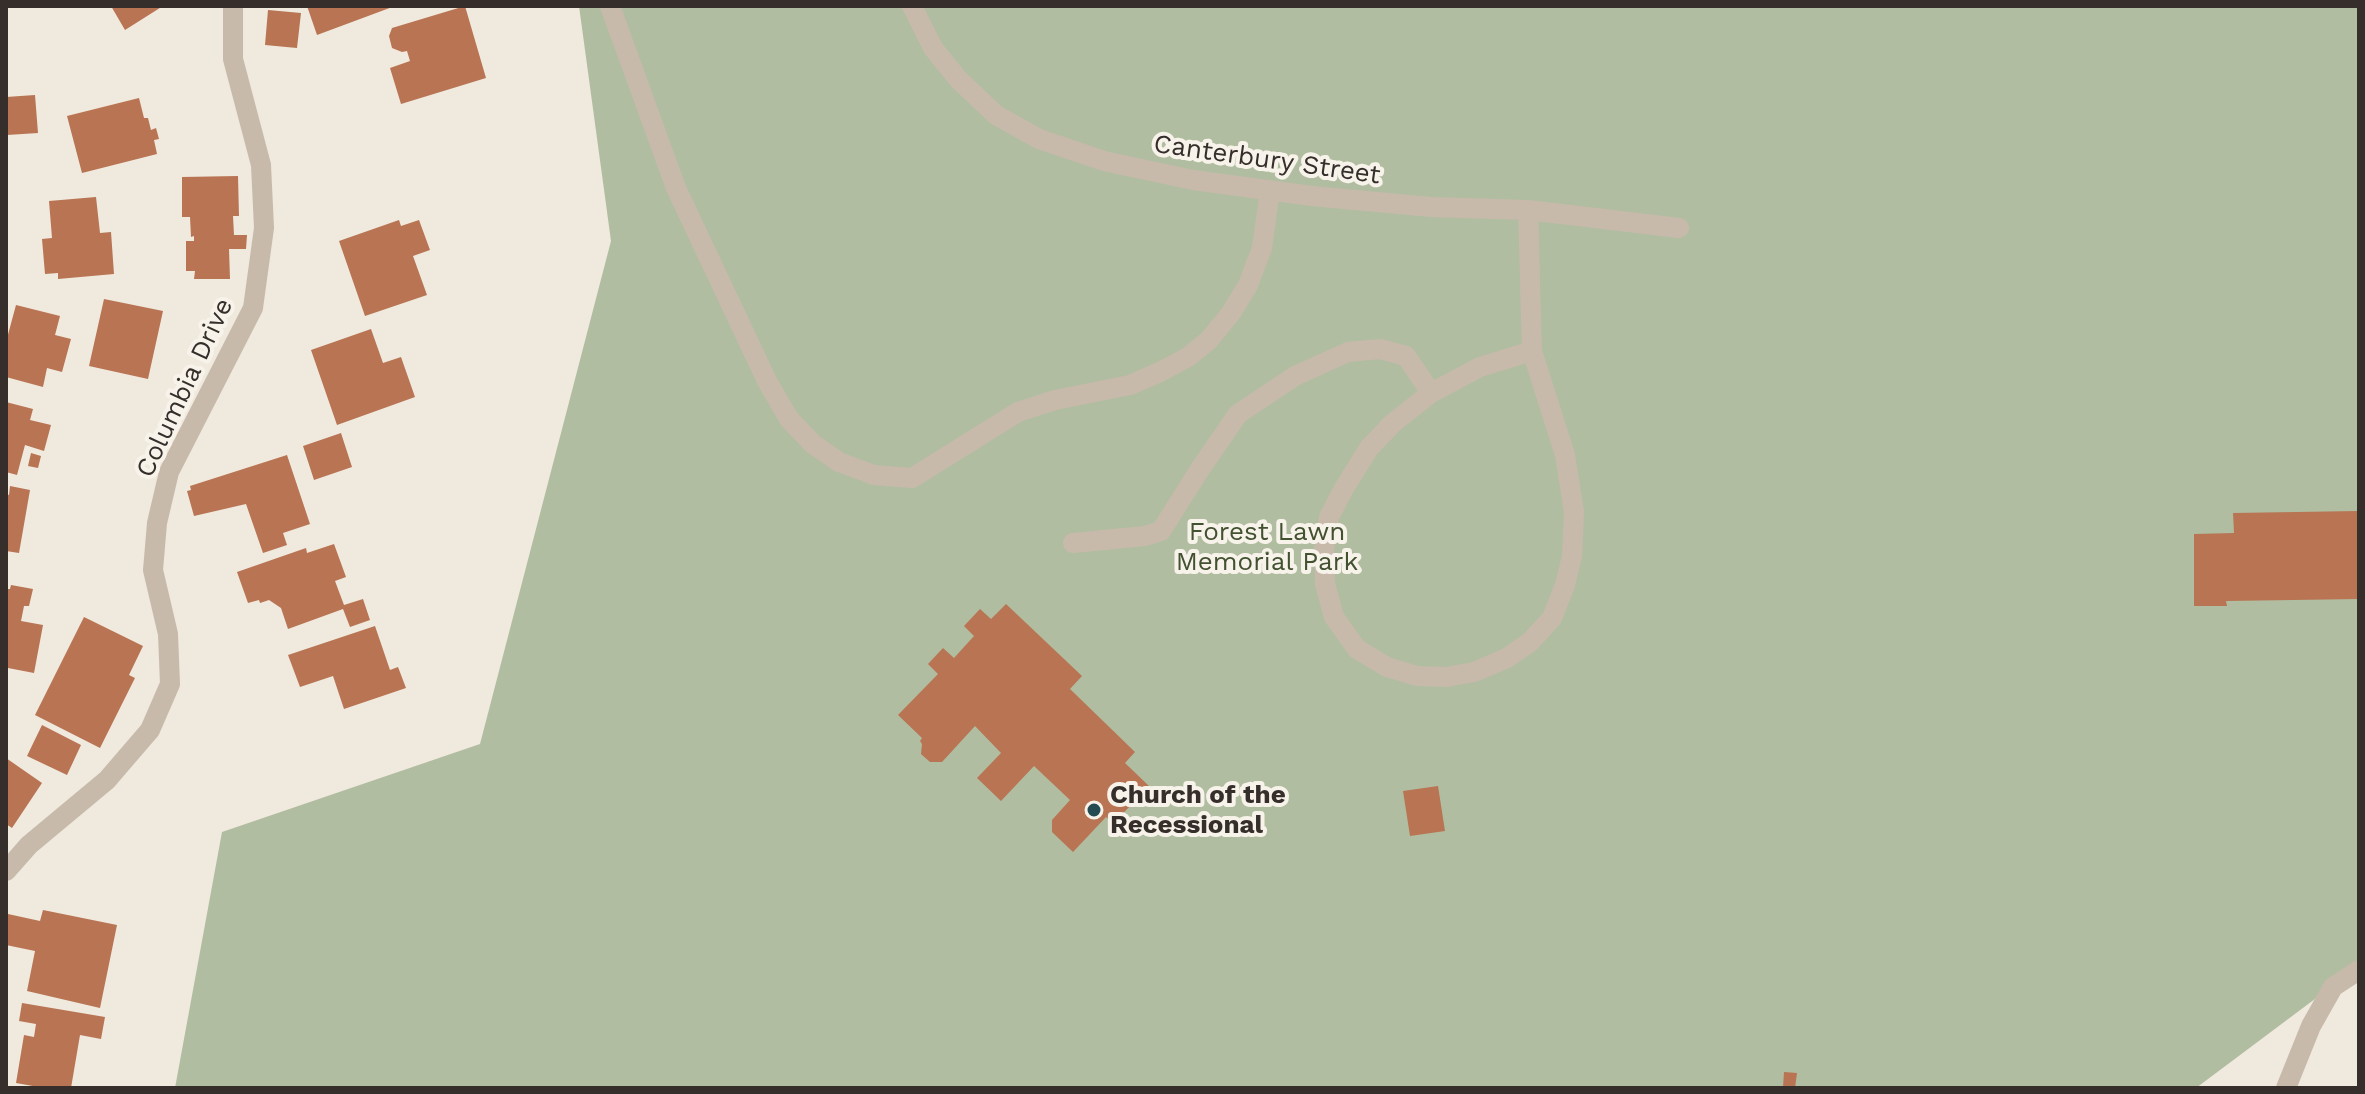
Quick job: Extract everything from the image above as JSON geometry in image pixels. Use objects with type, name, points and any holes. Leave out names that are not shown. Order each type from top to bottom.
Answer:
[{"type":"street","name":"Columbia Drive","points":[[6,871],[29,845],[116,770],[150,730],[170,684],[168,634],[153,570],[157,523],[169,472],[253,308],[264,228],[261,165],[233,59],[233,6]]},
{"type":"street","points":[[610,6],[676,188],[774,394],[789,419],[813,444],[839,462],[874,475],[912,478],[1018,412],[1066,397],[1130,385],[1188,357],[1209,340],[1248,285],[1262,248],[1270,190]]},
{"type":"street","name":"Canterbury Street","points":[[912,6],[933,48],[958,79],[996,115],[1039,139],[1104,161],[1193,180],[1270,190],[1431,207],[1528,210],[1679,228]]},
{"type":"street","points":[[1528,210],[1532,351],[1565,455],[1574,512],[1572,556],[1565,585],[1552,618],[1530,642],[1507,658],[1474,672],[1446,677],[1417,676],[1387,667],[1357,649],[1334,617],[1325,584],[1324,550],[1329,517],[1369,448],[1393,423],[1431,393],[1480,367],[1532,351]]},
{"type":"street","points":[[1073,543],[1145,536],[1161,531],[1238,414],[1295,376],[1348,352],[1380,349],[1406,356],[1431,393]]},
{"type":"street","points":[[2286,1088],[2311,1026],[2333,987],[2359,970]]},
{"type":"green space","name":"Forest Lawn Memorial Park","points":[[579,6],[2359,6],[2359,966],[2196,1088],[175,1088],[222,832],[480,744],[611,241]]},
{"type":"building","points":[[111,6],[163,6],[125,30]]},
{"type":"building","points":[[307,6],[395,6],[317,35]]},
{"type":"building","points":[[465,6],[486,78],[401,104],[390,68],[410,61],[407,51],[392,48],[389,36],[392,28]]},
{"type":"building","points":[[268,10],[301,13],[297,48],[265,45]]},
{"type":"building","points":[[35,95],[38,133],[7,135],[6,97]]},
{"type":"building","points":[[139,98],[144,118],[148,118],[151,130],[156,128],[159,139],[154,140],[157,154],[82,173],[67,116]]},
{"type":"building","points":[[238,176],[239,216],[233,216],[234,235],[247,235],[246,249],[229,249],[230,279],[194,279],[195,271],[186,271],[186,241],[194,241],[194,236],[191,237],[190,217],[182,217],[182,177]]},
{"type":"building","points":[[96,197],[100,233],[111,232],[114,274],[58,279],[58,273],[45,274],[42,239],[52,238],[49,201]]},
{"type":"building","points":[[399,220],[401,226],[419,220],[430,250],[413,256],[427,295],[365,316],[339,241]]},
{"type":"building","points":[[104,299],[163,311],[148,379],[89,366]]},
{"type":"building","points":[[16,305],[60,316],[55,335],[71,339],[62,372],[47,368],[43,387],[6,377],[6,342]]},
{"type":"building","points":[[371,329],[383,363],[401,357],[415,397],[337,425],[311,350]]},
{"type":"building","points":[[6,402],[33,409],[30,420],[51,425],[44,451],[25,445],[17,475],[6,472]]},
{"type":"building","points":[[341,433],[352,467],[314,480],[303,446]]},
{"type":"building","points":[[31,453],[41,456],[38,468],[28,466]]},
{"type":"building","points":[[287,455],[310,524],[283,533],[287,545],[263,553],[246,504],[194,516],[187,491],[191,490],[190,486]]},
{"type":"building","points":[[10,486],[30,490],[19,553],[6,551],[6,494],[9,495]]},
{"type":"building","points":[[2359,511],[2359,599],[2226,601],[2227,606],[2194,606],[2194,534],[2234,533],[2233,513]]},
{"type":"building","points":[[334,544],[346,577],[335,581],[344,605],[363,599],[370,620],[350,627],[343,609],[288,629],[281,608],[269,600],[248,603],[237,572],[306,548],[307,553]]},
{"type":"building","points":[[11,585],[33,589],[29,606],[24,606],[21,621],[43,625],[34,673],[8,668],[6,671],[6,589],[10,589]]},
{"type":"building","points":[[1006,604],[1082,676],[1070,689],[1135,752],[1125,763],[1149,786],[1113,824],[1106,817],[1073,852],[1052,832],[1052,820],[1070,800],[1034,766],[1001,801],[977,778],[1001,753],[975,726],[942,762],[930,762],[921,754],[922,738],[898,715],[938,674],[928,664],[943,648],[954,658],[974,636],[964,626],[980,609],[991,619]]},
{"type":"building","points":[[84,617],[143,646],[129,675],[135,678],[100,748],[35,715]]},
{"type":"building","points":[[375,626],[390,670],[398,667],[406,688],[344,709],[333,676],[300,687],[288,655]]},
{"type":"building","points":[[42,725],[81,745],[67,775],[27,756]]},
{"type":"building","points":[[6,758],[42,783],[12,828],[6,824]]},
{"type":"building","points":[[1438,786],[1445,831],[1410,836],[1403,791]]},
{"type":"building","points":[[43,910],[117,925],[100,1008],[27,991],[35,951],[6,945],[6,923],[8,914],[40,921]]},
{"type":"building","points":[[22,1003],[105,1017],[101,1039],[80,1035],[71,1088],[44,1088],[16,1083],[24,1035],[34,1037],[36,1024],[19,1021]]},
{"type":"building","points":[[1784,1072],[1797,1073],[1795,1088],[1783,1088]]},
{"type":"place","name":"Church of the Recessional","points":[[1094,810]]}]
